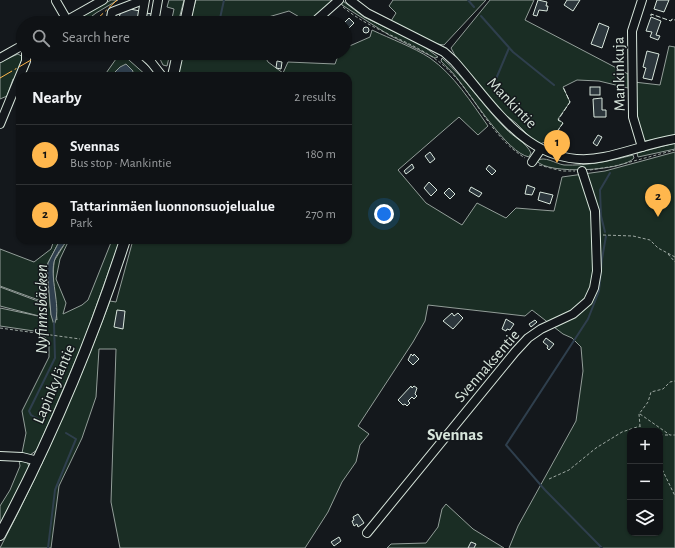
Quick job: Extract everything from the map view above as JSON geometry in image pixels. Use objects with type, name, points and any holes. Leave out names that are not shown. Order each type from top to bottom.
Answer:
[{"type":"main road","points":[[187,16],[190,0]]},
{"type":"main road","points":[[174,72],[176,60]]},
{"type":"main road","name":"Lapinkyläntie","points":[[0,535],[38,461],[88,342],[124,244]]},
{"type":"street","points":[[75,16],[103,0]]},
{"type":"street","points":[[111,16],[112,12],[144,0],[142,16]]},
{"type":"street","points":[[155,16],[158,0]]},
{"type":"street","name":"Mankintie","points":[[350,0],[367,13],[444,52],[454,61],[511,128],[541,149],[563,157],[590,159],[675,139]]},
{"type":"street","name":"Mankinkuja","points":[[642,0],[632,31],[633,116],[642,147]]},
{"type":"street","points":[[56,1],[62,16]]},
{"type":"street","points":[[321,16],[338,1]]},
{"type":"street","points":[[0,58],[16,49]]},
{"type":"street","points":[[22,72],[26,60]]},
{"type":"street","points":[[151,62],[159,72]]},
{"type":"street","points":[[0,124],[16,86]]},
{"type":"street","points":[[532,162],[541,149]]},
{"type":"street","name":"Svennaksentie","points":[[367,533],[515,352],[541,329],[573,314],[588,302],[594,288],[597,271],[597,238],[595,211],[582,171]]},
{"type":"street","points":[[0,456],[22,457],[38,461]]},
{"type":"path","points":[[338,1],[368,25],[438,60],[452,74],[492,127]]},
{"type":"path","points":[[582,171],[615,166],[675,150]]},
{"type":"path","points":[[636,155],[638,160]]},
{"type":"path","points":[[597,238],[606,234],[650,240],[658,248],[675,257]]},
{"type":"path","points":[[667,253],[675,262]]},
{"type":"path","points":[[0,328],[60,336],[88,342]]},
{"type":"path","points":[[549,479],[569,470],[596,448],[622,432],[640,426],[639,414],[648,402],[651,392],[663,389],[670,382],[675,381]]},
{"type":"path","points":[[639,414],[670,435]]},
{"type":"path","points":[[663,435],[675,435]]},
{"type":"path","points":[[663,471],[675,496]]},
{"type":"green space","points":[[111,0],[118,0],[92,16],[82,16]]},
{"type":"green space","points":[[169,0],[184,0],[180,16],[172,16],[174,9],[167,7]]},
{"type":"green space","points":[[196,0],[331,0],[332,2],[315,16],[298,16],[289,11],[272,16],[191,16]]},
{"type":"green space","points":[[393,0],[486,0],[444,45],[437,44],[391,21],[396,13],[389,6]]},
{"type":"green space","points":[[490,0],[534,0],[525,20],[628,74],[628,88],[599,81],[577,80],[563,87],[570,102],[558,119],[563,123],[555,134],[553,132],[545,142],[540,144],[534,141],[516,123],[499,110],[458,61],[451,48]]},
{"type":"green space","points":[[343,1],[364,17],[422,45],[438,57],[435,58],[389,35],[342,5],[341,2]]},
{"type":"green space","points":[[372,30],[409,47],[430,58],[447,72],[469,98],[488,126],[478,135],[459,117],[398,170],[426,203],[462,225],[477,203],[506,218],[516,208],[554,211],[562,177],[605,171],[675,152],[675,548],[509,548],[518,526],[576,421],[583,371],[581,347],[572,338],[563,334],[532,310],[525,316],[428,305],[425,321],[413,342],[358,426],[369,434],[360,445],[356,462],[342,482],[328,512],[305,548],[120,548],[111,502],[116,349],[99,349],[96,397],[82,438],[59,486],[51,548],[0,548],[59,426],[110,301],[116,302],[132,244],[352,244],[352,72],[283,72],[288,62],[335,64],[336,60],[352,60],[352,45],[370,37]]},
{"type":"green space","points":[[669,46],[675,47],[675,136],[645,141],[639,130],[634,82],[660,85]]},
{"type":"green space","points":[[16,55],[16,60],[22,60],[18,72],[16,72],[16,79],[13,79],[7,96],[0,99],[0,62]]},
{"type":"green space","points":[[442,58],[451,66],[505,128],[529,149],[531,153],[529,157],[520,153],[500,135],[454,75],[441,61]]},
{"type":"green space","points":[[115,60],[129,60],[142,72],[107,72]]},
{"type":"green space","points":[[160,60],[168,60],[167,66],[163,65]]},
{"type":"green space","points":[[180,60],[267,60],[282,72],[177,72]]},
{"type":"green space","points":[[675,143],[675,149],[638,157],[637,153]]},
{"type":"green space","points":[[633,155],[634,158],[616,166],[586,170],[555,168],[537,161],[543,159],[564,165],[581,165]]},
{"type":"green space","points":[[53,244],[58,244],[48,263],[47,269],[51,315],[57,320],[53,277],[54,261],[65,244],[67,244],[60,259],[56,279],[66,303],[63,314],[82,305],[88,300],[110,244],[119,244],[83,343],[37,450],[30,455],[22,453],[26,433],[22,411],[49,357],[49,343],[45,337],[41,336],[41,332],[0,326],[0,308],[43,317],[0,306],[0,287],[43,303],[44,302],[0,286],[0,249],[34,262],[51,249]]},
{"type":"green space","points":[[19,460],[27,461],[29,467],[0,524],[0,506],[10,490],[20,466]]},
{"type":"green space","points":[[446,504],[473,529],[504,548],[387,548],[391,544],[426,543],[438,527],[442,509]]},
{"type":"water","points":[[126,64],[133,72],[115,72]]},
{"type":"water","points":[[58,244],[64,244],[54,262],[53,278],[57,311],[54,325],[51,315],[47,269],[48,263]]},
{"type":"building","points":[[538,0],[547,2],[546,6],[548,6],[547,11],[539,10],[537,16],[533,15]]},
{"type":"building","points":[[567,0],[580,0],[573,11],[564,5]]},
{"type":"building","points":[[657,0],[669,0],[664,12],[654,9]]},
{"type":"building","points":[[125,8],[140,11],[139,16],[120,16],[121,11],[125,11]]},
{"type":"building","points":[[140,12],[158,15],[158,16],[139,16]]},
{"type":"building","points":[[651,17],[661,21],[656,35],[660,36],[658,40],[650,37],[652,32],[646,31]]},
{"type":"building","points":[[599,23],[609,27],[602,48],[591,44]]},
{"type":"building","points":[[366,27],[369,30],[366,33],[363,30]]},
{"type":"building","points":[[647,51],[659,54],[652,80],[643,78],[646,68],[643,67]]},
{"type":"building","points":[[277,61],[282,62],[281,69],[276,68]]},
{"type":"building","points":[[590,87],[600,87],[600,95],[590,95]]},
{"type":"building","points":[[602,98],[602,110],[606,110],[606,117],[594,117],[593,99]]},
{"type":"building","points":[[598,135],[602,137],[597,146],[593,143]]},
{"type":"building","points":[[430,152],[435,159],[430,163],[425,156]]},
{"type":"building","points":[[412,164],[414,168],[406,174],[404,171]]},
{"type":"building","points":[[489,165],[496,171],[492,175],[486,169]]},
{"type":"building","points":[[429,182],[437,190],[431,196],[424,188]]},
{"type":"building","points":[[527,185],[535,188],[532,195],[525,194]]},
{"type":"building","points":[[471,187],[482,193],[479,197],[469,191]]},
{"type":"building","points":[[449,188],[455,194],[450,199],[444,193]]},
{"type":"building","points":[[540,192],[553,195],[550,204],[538,200]]},
{"type":"building","points":[[117,310],[125,311],[123,329],[114,327]]},
{"type":"building","points":[[452,313],[454,316],[458,313],[463,318],[453,329],[443,321]]},
{"type":"building","points":[[506,319],[514,324],[510,330],[507,329],[506,331],[502,329]]},
{"type":"building","points":[[535,320],[537,322],[531,327],[529,324]]},
{"type":"building","points":[[546,338],[554,344],[549,350],[547,348],[548,346],[543,342]]},
{"type":"building","points":[[411,354],[413,356],[414,354],[419,359],[413,365],[408,360]]},
{"type":"building","points":[[411,386],[412,388],[414,386],[417,388],[415,394],[417,396],[414,399],[412,397],[408,401],[410,403],[407,406],[405,404],[403,405],[398,400]]},
{"type":"building","points":[[358,514],[364,523],[358,527],[357,524],[354,526],[352,521],[354,520],[353,517]]},
{"type":"building","points":[[339,537],[341,541],[334,546],[331,542]]},
{"type":"building","points":[[471,542],[476,544],[474,548],[468,548]]},
{"type":"waterway","name":"Nyfinnsbäcken","points":[[221,16],[224,0]]},
{"type":"waterway","points":[[468,0],[474,7]]},
{"type":"waterway","points":[[481,16],[513,52],[554,85]]},
{"type":"waterway","points":[[493,86],[509,48]]},
{"type":"waterway","points":[[605,232],[601,216],[600,190],[610,173]]},
{"type":"waterway","points":[[602,548],[545,490],[506,445],[588,319],[599,291],[606,236]]},
{"type":"waterway","name":"Nyfinnsbäcken","points":[[38,419],[31,415],[29,411],[55,358],[54,323]]},
{"type":"waterway","name":"Nyfinnsbäcken","points":[[48,548],[55,490],[76,439],[66,433]]},
{"type":"fence","points":[[651,16],[651,14],[671,21],[672,19],[675,20]]},
{"type":"fence","points":[[549,144],[563,123],[558,120],[570,102],[563,87]]},
{"type":"power","points":[[100,16],[117,0]]},
{"type":"power","points":[[0,78],[31,60]]},
{"type":"place","name":"Svennas","points":[[557,163]]},
{"type":"place","name":"Tattarinmäen luonnonsuojelualue","points":[[658,217]]},
{"type":"district","name":"Svennas","points":[[455,434]]}]
